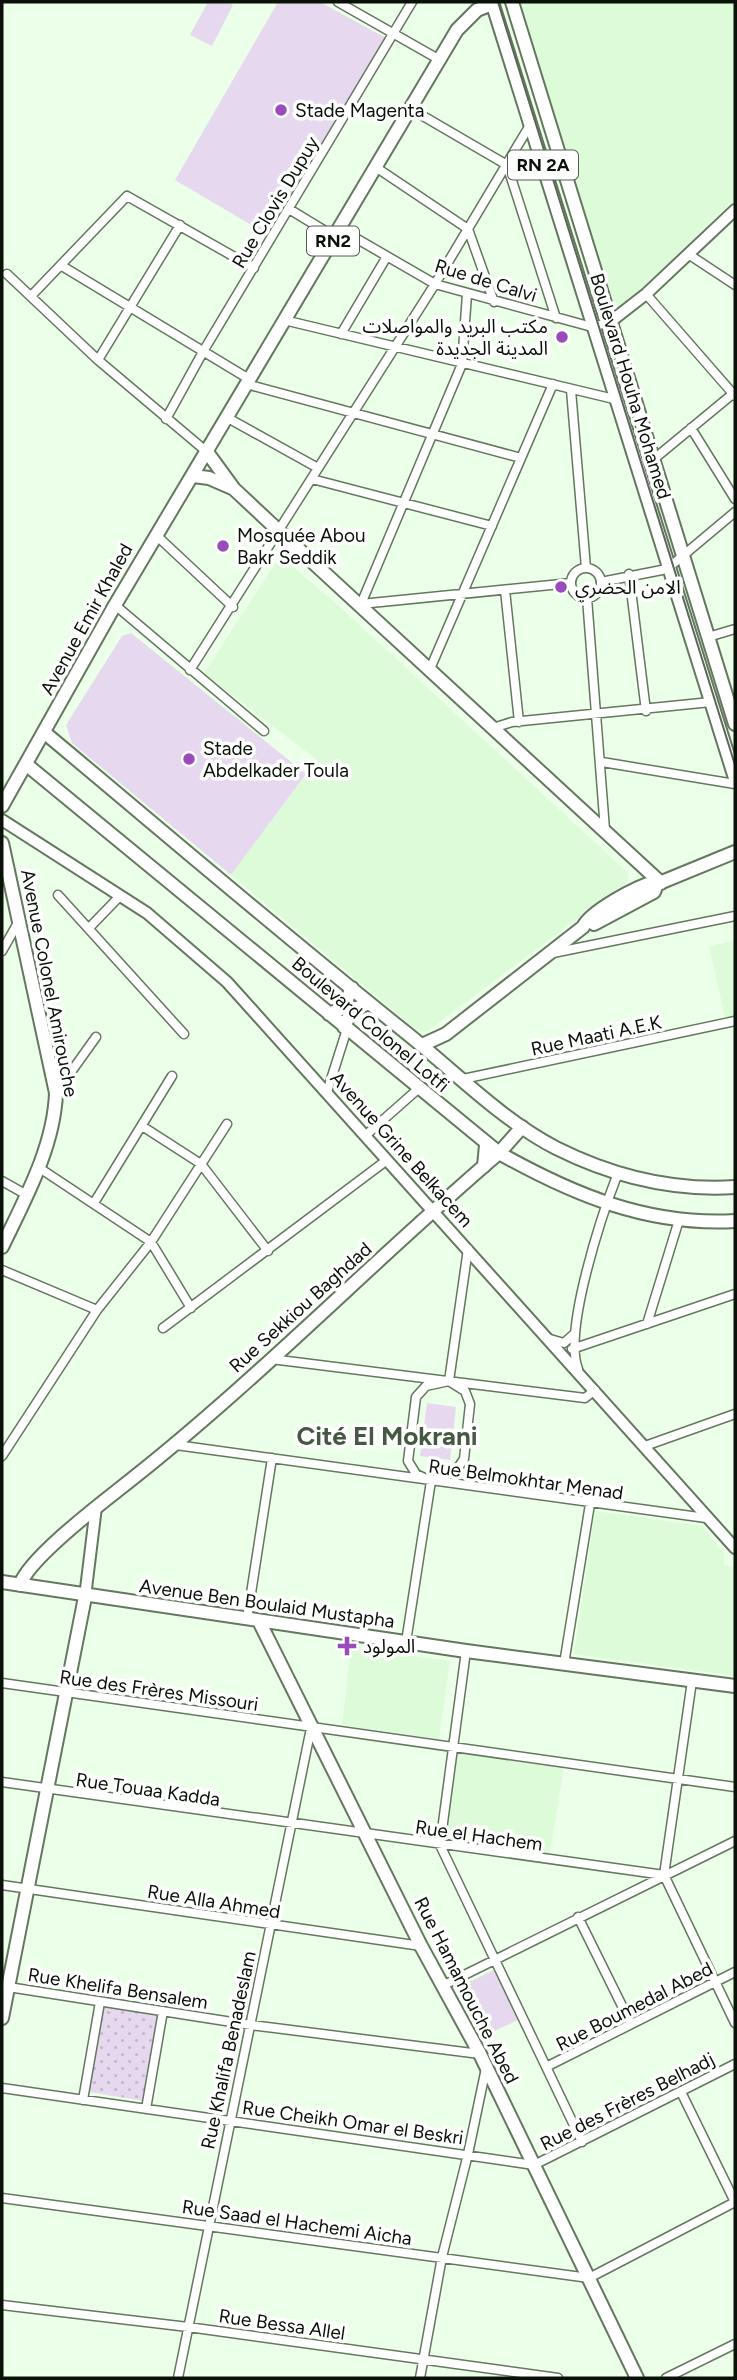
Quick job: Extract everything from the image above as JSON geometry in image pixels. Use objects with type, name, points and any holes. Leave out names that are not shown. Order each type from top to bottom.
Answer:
[{"type":"main road","points":[[457,30],[470,2]]},
{"type":"main road","name":"Boulevard Houha Mohamed","points":[[512,2],[735,724]]},
{"type":"main road","name":"RN2","points":[[206,452],[457,30],[477,10],[495,3]]},
{"type":"main road","name":"Boulevard Houha Mohamed","points":[[495,3],[614,399],[735,778]]},
{"type":"main road","points":[[206,452],[234,489],[279,532],[361,604],[659,883]]},
{"type":"main road","name":"Avenue Emir Khaled","points":[[2,806],[115,605],[206,452]]},
{"type":"main road","points":[[192,476],[209,478],[234,489]]},
{"type":"main road","name":"Boulevard Colonel Lotfi","points":[[45,733],[522,1127],[555,1147],[618,1173],[678,1186],[735,1187]]},
{"type":"main road","name":"Boulevard Colonel Lotfi","points":[[27,765],[499,1153],[561,1187],[606,1205],[679,1220],[735,1221]]},
{"type":"main road","name":"Avenue Colonel Amirouche","points":[[2,844],[56,1093],[55,1111],[38,1167],[2,1247]]},
{"type":"main road","points":[[422,1045],[446,1034],[583,927],[590,917],[641,887],[659,883],[735,852]]},
{"type":"main road","points":[[329,1014],[343,1008],[352,988]]},
{"type":"main road","points":[[345,1028],[352,1010],[369,1003]]},
{"type":"main road","points":[[434,1055],[446,1034]]},
{"type":"main road","name":"Rue Sekkiou Baghdad","points":[[20,1586],[34,1564],[96,1507],[176,1445],[499,1153],[522,1127]]},
{"type":"main road","points":[[484,1166],[486,1144]]},
{"type":"main road","name":"Avenue Ben Boulaid Mustapha","points":[[2,1582],[85,1597],[735,1686]]},
{"type":"main road","points":[[2,2018],[5,1987],[28,1889],[85,1597]]},
{"type":"main road","name":"Rue Hamamouche Abed","points":[[253,1620],[368,1835],[421,1946],[480,2054],[637,2378]]},
{"type":"street","points":[[338,2],[440,60]]},
{"type":"street","name":"Rue Clovis Dupuy","points":[[166,419],[204,350],[412,2]]},
{"type":"street","points":[[411,109],[507,165],[556,318]]},
{"type":"street","points":[[190,670],[233,607],[435,284],[530,125]]},
{"type":"street","points":[[377,168],[468,229],[494,302]]},
{"type":"street","points":[[32,295],[127,196],[254,268]]},
{"type":"street","name":"Rue de Calvi","points":[[289,209],[435,284],[592,327]]},
{"type":"street","points":[[592,327],[610,322],[646,294],[735,209]]},
{"type":"street","points":[[98,360],[180,225]]},
{"type":"street","points":[[688,254],[735,285]]},
{"type":"street","points":[[341,334],[386,258]]},
{"type":"street","points":[[62,265],[204,350],[248,382],[353,414],[521,458]]},
{"type":"street","points":[[7,274],[98,360],[206,452]]},
{"type":"street","points":[[467,294],[462,364],[435,434],[403,502],[361,604],[571,583]]},
{"type":"street","points":[[646,294],[734,394],[653,459]]},
{"type":"street","points":[[284,320],[614,399]]},
{"type":"street","points":[[430,669],[553,384]]},
{"type":"street","points":[[571,390],[586,568]]},
{"type":"street","points":[[226,417],[318,468]]},
{"type":"street","points":[[691,428],[735,499]]},
{"type":"street","points":[[312,479],[492,526]]},
{"type":"street","points":[[601,582],[629,574],[667,569],[735,512]]},
{"type":"street","points":[[156,535],[233,607]]},
{"type":"street","points":[[586,568],[595,571],[601,582],[596,595],[587,598],[577,595],[571,583],[574,575],[586,568]]},
{"type":"street","points":[[629,574],[646,711]]},
{"type":"street","points":[[505,590],[519,722]]},
{"type":"street","points":[[587,598],[604,830]]},
{"type":"street","points":[[115,605],[264,731]]},
{"type":"street","points":[[708,637],[735,629]]},
{"type":"street","points":[[494,728],[519,722],[646,711],[711,702]]},
{"type":"street","points":[[601,762],[735,784]]},
{"type":"street","name":"Avenue Grine Belkacem","points":[[2,820],[120,896],[203,959],[327,1091],[735,1548]]},
{"type":"street","points":[[58,895],[184,1034]]},
{"type":"street","points":[[89,928],[120,896]]},
{"type":"street","points":[[549,953],[735,916]]},
{"type":"street","points":[[2,951],[19,921]]},
{"type":"street","name":"Rue Maati A.E.K","points":[[464,1079],[735,1021]]},
{"type":"street","points":[[327,1091],[345,1028]]},
{"type":"street","points":[[56,1093],[96,1037]]},
{"type":"street","points":[[94,1203],[172,1076]]},
{"type":"street","points":[[366,1135],[418,1089]]},
{"type":"street","points":[[2,1457],[97,1310],[150,1242],[227,1125]]},
{"type":"street","points":[[142,1126],[201,1164],[268,1251]]},
{"type":"street","points":[[163,1328],[387,1160]]},
{"type":"street","points":[[38,1167],[150,1242],[191,1308]]},
{"type":"street","points":[[578,1369],[572,1349],[574,1334],[606,1205],[618,1173]]},
{"type":"street","points":[[2,1181],[27,1195]]},
{"type":"street","points":[[647,1324],[679,1220]]},
{"type":"street","points":[[449,1381],[468,1249]]},
{"type":"street","points":[[2,1270],[97,1310]]},
{"type":"street","points":[[572,1349],[735,1294]]},
{"type":"street","points":[[550,1339],[561,1343],[574,1334]]},
{"type":"street","points":[[271,1359],[585,1398],[595,1390]]},
{"type":"street","points":[[449,1381],[465,1391],[470,1404],[464,1459],[455,1472],[431,1482],[416,1474],[408,1461],[416,1397],[426,1386],[449,1381]]},
{"type":"street","points":[[645,1446],[735,1414]]},
{"type":"street","name":"Rue Belmokhtar Menad","points":[[176,1445],[706,1518]]},
{"type":"street","points":[[253,1620],[272,1458]]},
{"type":"street","points":[[406,1642],[431,1482]]},
{"type":"street","points":[[564,1664],[590,1504]]},
{"type":"street","points":[[85,1597],[96,1507]]},
{"type":"street","points":[[466,1651],[440,1845],[582,2141]]},
{"type":"street","points":[[692,1681],[664,1875],[735,2023]]},
{"type":"street","name":"Rue des Frères Missouri","points":[[2,1683],[735,1787]]},
{"type":"street","name":"Rue Khalifa Benadeslam","points":[[178,2378],[311,1728]]},
{"type":"street","name":"Rue Touaa Kadda","points":[[2,1782],[290,1825]]},
{"type":"street","name":"Rue el Hachem","points":[[290,1825],[664,1875]]},
{"type":"street","points":[[442,1986],[735,1841]]},
{"type":"street","name":"Rue Alla Ahmed","points":[[2,1885],[421,1946]]},
{"type":"street","points":[[578,1917],[631,2024]]},
{"type":"street","name":"Rue Boumedal Abed","points":[[546,2067],[735,1972]]},
{"type":"street","name":"Rue Khelifa Bensalem","points":[[5,1987],[251,2025],[480,2054]]},
{"type":"street","points":[[83,2100],[100,2002]]},
{"type":"street","points":[[146,2109],[163,2011]]},
{"type":"street","name":"Rue des Frères Belhadj","points":[[534,2165],[735,2064]]},
{"type":"street","points":[[420,2378],[442,2257],[486,2068]]},
{"type":"street","name":"Rue Cheikh Omar el Beskri","points":[[2,2088],[534,2165]]},
{"type":"street","points":[[589,2278],[735,2202],[681,2092]]},
{"type":"street","name":"Rue Saad el Hachemi Aicha","points":[[2,2198],[589,2278]]},
{"type":"street","name":"Rue Bessa Allel","points":[[2,2305],[188,2327],[558,2378]]},
{"type":"street","points":[[666,2378],[735,2344]]},
{"type":"shaded area","points":[[208,2],[227,2],[233,5],[212,46],[190,35]]},
{"type":"shaded area","name":"Stade Magenta","points":[[278,2],[320,2],[388,39],[270,236],[175,180]]},
{"type":"shaded area","points":[[735,2],[735,199],[619,310],[615,311],[519,3]]},
{"type":"shaded area","points":[[280,556],[338,605],[628,873],[628,881],[429,1030],[421,1032],[413,1027],[231,875],[317,760],[204,673]]},
{"type":"shaded area","name":"Stade Abdelkader Toula","points":[[131,633],[306,774],[231,875],[72,743],[66,725],[122,636]]},
{"type":"shaded area","points":[[735,941],[735,1016],[725,1018],[709,946]]},
{"type":"shaded area","points":[[427,1403],[456,1407],[450,1460],[420,1456]]},
{"type":"shaded area","points":[[595,1511],[702,1526],[724,1554],[724,1565],[734,1567],[735,1676],[574,1654]]},
{"type":"shaded area","points":[[351,1647],[450,1661],[439,1739],[342,1725]]},
{"type":"shaded area","points":[[458,1753],[564,1767],[550,1853],[446,1838]]},
{"type":"shaded area","points":[[494,1970],[518,2020],[482,2037],[457,1988]]},
{"type":"shaded area","points":[[102,2006],[158,2014],[144,2101],[89,2092]]},
{"type":"tram line","points":[[498,2],[735,765]]},
{"type":"place","name":"Stade Magenta","points":[[281,110]]},
{"type":"place","name":"مكتب البريد والمواصلات المدينة الجديدة","points":[[562,337]]},
{"type":"place","name":"Mosquée Abou Bakr Seddik","points":[[223,546]]},
{"type":"place","name":"الامن الحضري","points":[[561,587]]},
{"type":"place","name":"Stade Abdelkader Toula","points":[[189,759]]},
{"type":"place","name":"المولود","points":[[347,1646]]},
{"type":"district","name":"Cité El Mokrani","points":[[387,1436]]}]
